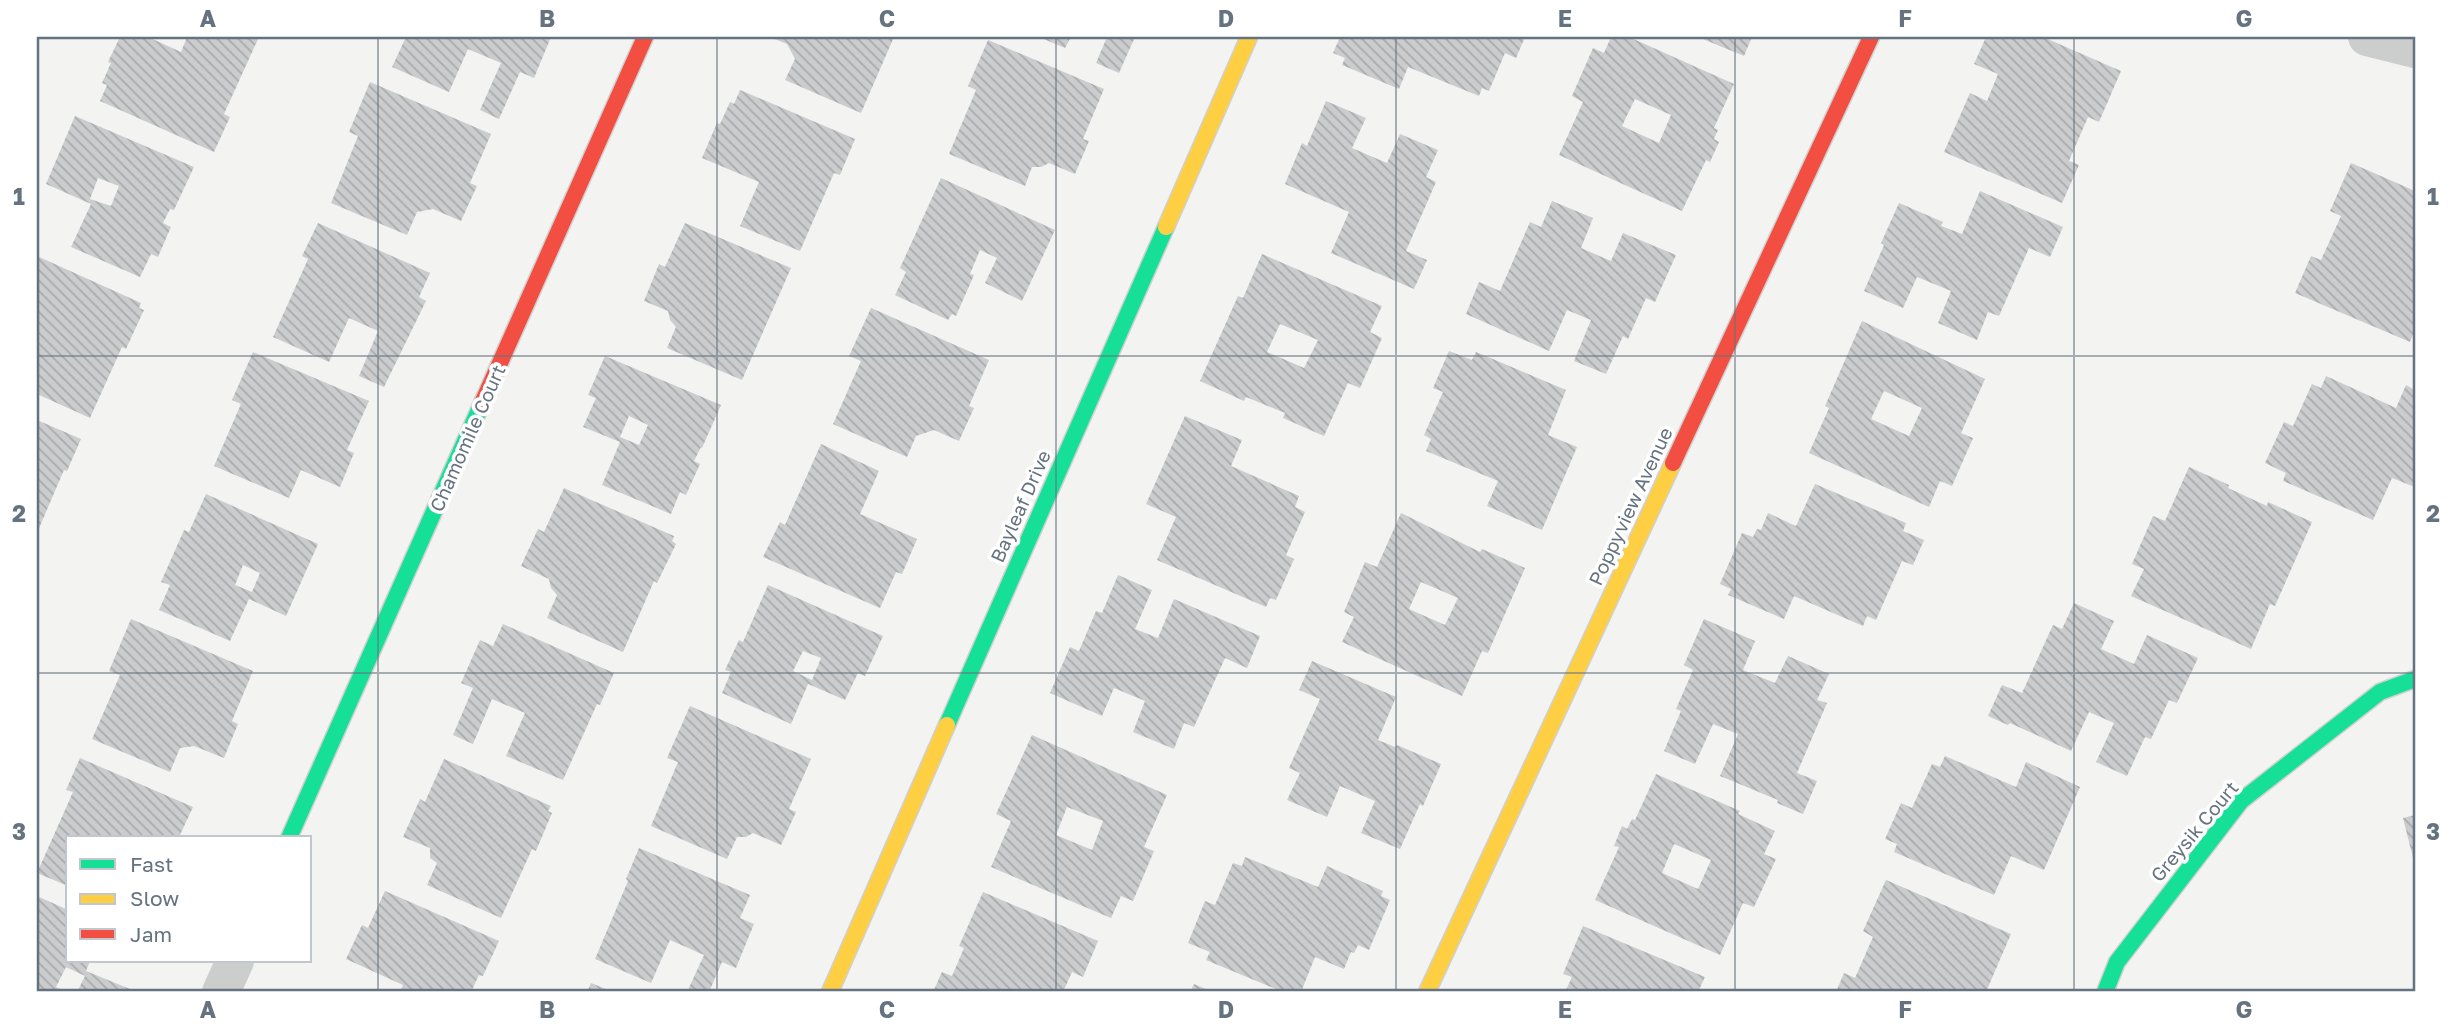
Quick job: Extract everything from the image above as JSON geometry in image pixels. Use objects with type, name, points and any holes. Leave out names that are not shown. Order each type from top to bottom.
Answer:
[{"type":"street","name":"Chamomile Court","points":[[290,836],[645,37]]},
{"type":"street","name":"Bayleaf Drive","points":[[830,992],[1249,37]]},
{"type":"street","name":"Poppyview Avenue","points":[[1427,992],[1871,37]]},
{"type":"street","points":[[2367,37],[2415,49]]},
{"type":"street","name":"Greysik Court","points":[[2105,992],[2117,962],[2241,801],[2380,692],[2415,679]]},
{"type":"street","points":[[221,992],[235,962]]},
{"type":"building","points":[[120,37],[148,37],[181,52],[187,37],[259,37],[224,114],[230,117],[214,152],[100,101],[107,85],[102,83],[111,63],[108,62]]},
{"type":"building","points":[[406,37],[551,37],[534,78],[520,72],[499,119],[480,110],[501,63],[468,49],[449,92],[392,67]]},
{"type":"building","points":[[770,37],[894,37],[861,113],[785,80],[795,59],[787,44]]},
{"type":"building","points":[[1039,37],[1071,37],[1065,48]]},
{"type":"building","points":[[1107,37],[1135,37],[1119,73],[1096,63]]},
{"type":"building","points":[[1340,37],[1525,37],[1516,58],[1505,53],[1489,91],[1482,88],[1479,96],[1408,67],[1399,89],[1342,65],[1345,58],[1333,53]]},
{"type":"building","points":[[1611,37],[1629,37],[1734,84],[1714,128],[1718,130],[1714,139],[1719,142],[1710,162],[1706,160],[1682,211],[1559,155],[1583,102],[1572,96],[1593,48],[1604,53]],"holes":[[[1635,99],[1671,115],[1659,143],[1622,126]]]},
{"type":"building","points":[[1698,37],[1752,37],[1744,56]]},
{"type":"building","points":[[1986,37],[2043,37],[2121,71],[2099,122],[2088,117],[2069,161],[2079,165],[2062,203],[1944,152],[1970,93],[1987,101],[1998,74],[1974,64]]},
{"type":"building","points":[[988,40],[1104,89],[1083,139],[1089,141],[1075,174],[1049,163],[1032,167],[1025,186],[949,154],[976,90],[968,86]]},
{"type":"building","points":[[370,82],[491,134],[470,183],[477,186],[461,221],[433,209],[417,212],[407,235],[331,203],[358,136],[349,132]]},
{"type":"building","points":[[740,90],[855,139],[840,175],[834,173],[800,251],[740,226],[759,182],[702,158],[717,123],[720,124],[730,102],[734,104]]},
{"type":"building","points":[[1326,101],[1366,118],[1352,148],[1387,163],[1400,134],[1438,150],[1426,177],[1436,182],[1406,251],[1427,260],[1414,289],[1331,253],[1349,212],[1285,184],[1302,143],[1307,146]]},
{"type":"building","points":[[75,116],[194,167],[174,210],[170,209],[163,223],[171,227],[158,257],[151,254],[140,277],[71,247],[91,204],[46,184]],"holes":[[[98,178],[119,186],[111,206],[90,199]]]},
{"type":"building","points":[[2351,163],[2415,191],[2415,329],[2410,342],[2295,293],[2311,256],[2321,260],[2341,216],[2330,211]]},
{"type":"building","points":[[941,178],[1055,230],[1022,301],[985,283],[997,258],[980,250],[970,274],[974,275],[956,316],[952,314],[948,320],[895,295],[906,272],[900,268]]},
{"type":"building","points":[[1980,191],[2063,227],[2050,257],[2029,248],[1999,316],[1988,312],[1977,340],[1938,323],[1951,291],[1917,277],[1903,308],[1864,291],[1899,203],[1943,222],[1941,226],[1962,234]]},
{"type":"building","points":[[1552,201],[1593,218],[1581,248],[1611,261],[1623,233],[1676,255],[1655,302],[1646,298],[1628,339],[1623,336],[1606,374],[1574,361],[1591,320],[1567,310],[1549,351],[1466,314],[1479,282],[1500,291],[1530,222],[1541,227]]},
{"type":"building","points":[[318,223],[430,273],[419,297],[426,301],[384,387],[359,376],[378,331],[349,318],[329,362],[273,337],[308,259],[302,256]]},
{"type":"building","points":[[685,223],[791,268],[742,380],[667,348],[676,327],[670,320],[668,311],[644,301],[659,264],[665,267]]},
{"type":"building","points":[[1262,254],[1382,306],[1370,332],[1382,338],[1360,388],[1348,383],[1324,436],[1283,418],[1285,413],[1246,397],[1244,401],[1200,381],[1238,296],[1243,298]],"holes":[[[1280,324],[1318,340],[1304,368],[1267,352]]]},
{"type":"building","points":[[37,256],[141,303],[139,308],[144,310],[126,349],[122,347],[90,418],[37,394]]},
{"type":"building","points":[[871,308],[989,360],[969,406],[974,408],[959,441],[934,430],[916,436],[907,457],[833,424],[861,361],[849,356]]},
{"type":"building","points":[[1862,321],[1985,379],[1961,433],[1973,438],[1952,486],[1940,481],[1929,507],[1809,453],[1829,408],[1825,406]],"holes":[[[1884,391],[1922,408],[1909,436],[1871,419]]]},
{"type":"building","points":[[1449,351],[1472,360],[1476,352],[1566,390],[1548,435],[1577,447],[1542,530],[1487,506],[1498,481],[1426,451],[1431,439],[1424,435],[1443,392],[1433,388]]},
{"type":"building","points":[[253,352],[369,401],[347,450],[354,453],[340,487],[301,470],[289,498],[214,466],[241,404],[232,400]]},
{"type":"building","points":[[605,356],[721,405],[694,461],[700,464],[686,495],[680,492],[671,514],[602,485],[620,442],[583,427],[596,398],[588,395]],"holes":[[[629,416],[648,425],[639,445],[620,437]]]},
{"type":"building","points":[[2326,376],[2396,408],[2406,385],[2415,390],[2415,487],[2392,478],[2373,520],[2283,481],[2286,473],[2265,463],[2284,422],[2293,426],[2312,384],[2321,388]]},
{"type":"building","points":[[1185,416],[1242,440],[1231,466],[1299,496],[1295,507],[1305,512],[1286,555],[1294,559],[1276,600],[1270,598],[1266,607],[1157,560],[1176,517],[1146,504]]},
{"type":"building","points":[[37,420],[81,439],[67,471],[64,470],[37,533]]},
{"type":"building","points":[[821,444],[879,471],[860,514],[917,539],[902,574],[896,572],[880,608],[763,557],[780,522],[785,525]]},
{"type":"building","points":[[2189,467],[2267,506],[2268,502],[2312,522],[2275,606],[2270,604],[2251,649],[2131,596],[2144,569],[2132,564],[2153,516],[2165,521]]},
{"type":"building","points":[[1815,484],[1906,523],[1903,531],[1924,540],[1913,565],[1902,561],[1876,620],[1867,616],[1863,626],[1794,596],[1784,619],[1728,595],[1731,589],[1720,584],[1742,533],[1753,537],[1757,529],[1761,530],[1768,513],[1796,526]]},
{"type":"building","points":[[564,488],[674,536],[672,541],[676,544],[657,583],[654,581],[623,652],[547,618],[557,595],[551,588],[549,579],[521,566],[538,529],[544,532]]},
{"type":"building","points":[[206,494],[318,544],[286,616],[249,599],[230,641],[159,610],[170,585],[161,582],[184,530],[189,532]],"holes":[[[243,565],[260,573],[252,592],[235,585]]]},
{"type":"building","points":[[1401,513],[1480,552],[1482,549],[1525,568],[1488,653],[1482,651],[1462,696],[1342,642],[1354,617],[1344,612],[1365,562],[1377,567]],"holes":[[[1421,582],[1458,598],[1445,625],[1409,609]]]},
{"type":"building","points":[[1118,575],[1152,590],[1135,629],[1158,638],[1174,599],[1260,636],[1247,668],[1225,658],[1194,727],[1184,723],[1174,749],[1133,732],[1145,701],[1114,688],[1102,716],[1050,693],[1070,647],[1079,651],[1096,611],[1102,613]]},
{"type":"building","points":[[768,585],[883,636],[865,676],[858,673],[845,700],[808,684],[791,724],[722,693],[731,672],[725,670],[739,640],[743,642]],"holes":[[[803,651],[821,658],[812,680],[793,671]]]},
{"type":"building","points":[[2074,603],[2114,621],[2101,649],[2134,664],[2147,635],[2198,658],[2177,703],[2169,700],[2151,739],[2145,737],[2127,776],[2096,762],[2114,723],[2089,712],[2071,751],[1988,716],[2002,685],[2022,693],[2053,625],[2062,629]]},
{"type":"building","points":[[131,619],[253,671],[232,721],[238,724],[224,758],[194,746],[180,748],[170,772],[92,739],[120,675],[109,671]]},
{"type":"building","points":[[1704,619],[1755,641],[1743,670],[1775,683],[1788,656],[1829,674],[1817,700],[1827,703],[1797,773],[1817,781],[1803,814],[1777,803],[1778,800],[1720,776],[1738,734],[1713,724],[1695,764],[1664,751],[1681,711],[1676,709],[1693,670],[1684,665]]},
{"type":"building","points":[[503,624],[614,673],[563,780],[506,756],[525,713],[492,699],[473,744],[453,735],[473,688],[461,683],[480,640],[493,646]]},
{"type":"building","points":[[1312,661],[1396,697],[1378,740],[1441,764],[1400,849],[1361,833],[1375,801],[1340,786],[1327,817],[1287,800],[1300,773],[1289,768],[1320,699],[1299,690]]},
{"type":"building","points":[[690,706],[811,759],[789,809],[796,812],[781,845],[753,833],[746,837],[737,837],[727,859],[651,826],[678,762],[667,758]]},
{"type":"building","points":[[1032,735],[1167,795],[1144,847],[1154,851],[1133,901],[1121,896],[1111,918],[991,867],[1011,821],[996,814]],"holes":[[[1067,807],[1103,821],[1092,850],[1056,835]]]},
{"type":"building","points":[[1945,756],[2016,787],[2026,762],[2080,787],[2044,870],[2011,856],[1994,895],[1894,852],[1897,844],[1885,839],[1901,803],[1912,808],[1932,764],[1940,767]]},
{"type":"building","points":[[80,758],[193,807],[180,835],[183,836],[66,836],[66,885],[37,873],[73,792],[66,790]]},
{"type":"building","points":[[444,759],[551,806],[548,811],[552,813],[536,851],[532,849],[501,918],[427,885],[437,863],[430,858],[430,848],[403,837],[420,799],[425,802]]},
{"type":"building","points":[[1656,774],[1740,811],[1738,814],[1775,831],[1764,854],[1776,859],[1754,907],[1743,903],[1720,955],[1595,900],[1619,847],[1614,846],[1622,826],[1627,829],[1632,819],[1635,820]],"holes":[[[1674,844],[1711,860],[1698,889],[1662,873]]]},
{"type":"building","points":[[2415,815],[2415,862],[2414,862],[2403,818]]},
{"type":"building","points":[[639,848],[750,895],[740,918],[754,924],[736,968],[722,962],[709,992],[687,992],[704,955],[670,940],[651,983],[595,959]]},
{"type":"building","points":[[1245,857],[1318,887],[1327,866],[1383,891],[1381,896],[1390,900],[1369,950],[1358,945],[1354,953],[1351,952],[1344,969],[1315,957],[1301,992],[1283,992],[1206,960],[1210,952],[1188,943],[1205,901],[1215,905],[1233,863],[1242,866]]},
{"type":"building","points":[[1886,880],[2011,934],[1986,992],[1836,992],[1844,973],[1855,978],[1873,937],[1863,931]]},
{"type":"building","points":[[385,891],[499,941],[483,976],[479,975],[471,992],[400,992],[403,985],[346,959],[362,925],[368,928]]},
{"type":"building","points":[[983,892],[1098,941],[1083,977],[1072,972],[1063,992],[933,992],[942,972],[952,976],[964,948],[959,946]]},
{"type":"building","points":[[37,896],[66,909],[66,962],[90,962],[86,971],[130,989],[128,992],[77,992],[85,976],[66,967],[56,987],[67,992],[37,992]]},
{"type":"building","points":[[1583,926],[1705,977],[1698,992],[1565,992],[1572,977],[1563,974]]},
{"type":"building","points":[[591,983],[613,992],[587,992]]},
{"type":"building","points":[[1194,984],[1213,992],[1190,992]]},
{"type":"traffic: fast","points":[[947,725],[1166,227]]},
{"type":"traffic: fast","points":[[290,836],[483,401]]},
{"type":"traffic: fast","points":[[2105,992],[2117,962],[2241,801],[2380,692],[2415,679]]},
{"type":"traffic: slow","points":[[1166,227],[1249,37]]},
{"type":"traffic: slow","points":[[1427,992],[1673,463]]},
{"type":"traffic: slow","points":[[830,992],[947,725]]},
{"type":"traffic: jam","points":[[483,401],[645,37]]},
{"type":"traffic: jam","points":[[1673,463],[1871,37]]}]
